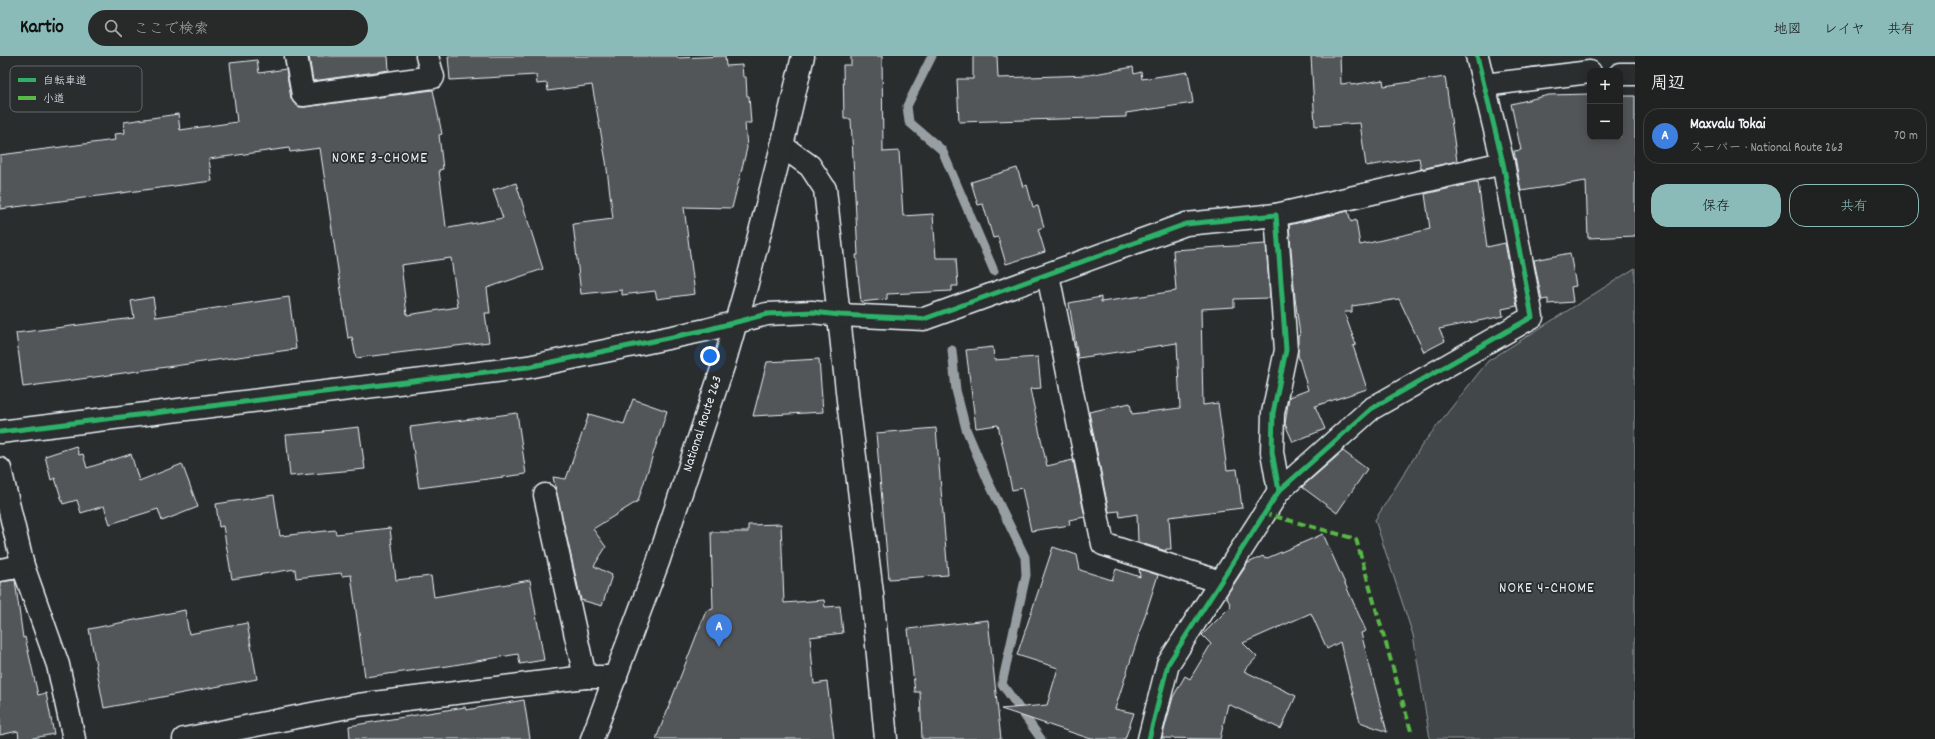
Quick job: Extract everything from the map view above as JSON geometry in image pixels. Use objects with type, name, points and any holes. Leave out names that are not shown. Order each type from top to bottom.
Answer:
[{"type":"main road","points":[[296,56],[303,95],[433,77],[427,56]]},
{"type":"main road","name":"National Route 263","points":[[592,739],[658,562],[737,321],[782,146],[803,56]]},
{"type":"main road","points":[[1149,739],[1168,664],[1279,491],[1371,409],[1532,317],[1503,163],[1477,56]]},
{"type":"main road","points":[[1484,85],[1587,72]]},
{"type":"main road","points":[[1623,74],[1635,74]]},
{"type":"main road","points":[[782,146],[810,166],[825,190],[849,409],[872,593],[886,739]]},
{"type":"main road","points":[[0,432],[528,367],[706,330],[767,314],[812,312],[840,316],[924,319],[1186,224],[1276,215],[1503,163]]},
{"type":"main road","points":[[1276,215],[1286,350],[1273,413],[1272,452],[1279,491]]},
{"type":"main road","points":[[1048,275],[1103,544],[1220,582]]},
{"type":"main road","points":[[0,469],[24,566],[58,665],[74,739]]},
{"type":"main road","points":[[545,495],[585,677]]},
{"type":"main road","points":[[0,570],[24,566]]},
{"type":"main road","points":[[184,739],[358,705],[585,677],[616,677]]},
{"type":"shaded area","points":[[1635,268],[1635,739],[1430,739],[1413,635],[1375,520],[1422,445],[1488,361]]},
{"type":"building","points":[[309,56],[388,56],[389,70],[313,81]]},
{"type":"building","points":[[448,56],[677,56],[677,58],[725,56],[726,66],[742,65],[743,77],[746,77],[747,96],[749,96],[751,123],[745,123],[747,148],[732,208],[684,207],[695,294],[657,299],[655,291],[622,295],[622,290],[581,294],[573,224],[613,219],[606,161],[592,85],[548,91],[547,83],[537,84],[536,75],[450,80]]},
{"type":"building","points":[[851,56],[882,56],[883,152],[899,151],[903,216],[933,214],[936,258],[956,258],[958,286],[952,286],[952,291],[887,294],[887,299],[861,302],[856,255],[858,255],[851,119],[844,119],[843,65],[851,65]]},
{"type":"building","points":[[973,56],[997,56],[998,78],[1089,75],[1133,67],[1134,74],[1141,72],[1142,79],[1188,72],[1193,103],[1126,113],[1126,117],[959,122],[957,79],[973,79]]},
{"type":"building","points":[[1311,56],[1340,56],[1341,84],[1351,83],[1351,85],[1383,80],[1384,86],[1445,77],[1457,161],[1421,169],[1419,158],[1366,166],[1360,123],[1315,126]]},
{"type":"building","points":[[257,60],[259,73],[286,69],[291,98],[299,107],[433,90],[442,134],[439,135],[443,169],[439,170],[446,227],[449,228],[503,218],[493,190],[516,183],[543,269],[487,288],[490,313],[485,313],[489,342],[356,358],[352,337],[348,338],[320,148],[290,152],[289,148],[209,159],[212,181],[0,209],[0,155],[115,140],[114,134],[125,133],[124,122],[178,114],[180,130],[237,122],[230,63]],"holes":[[[451,258],[458,307],[407,315],[401,265]]]},
{"type":"building","points":[[1587,94],[1587,140],[1623,140],[1623,96],[1635,96],[1635,236],[1588,238],[1586,181],[1521,191],[1514,151],[1521,150],[1511,104],[1549,95]]},
{"type":"building","points":[[1017,168],[1023,187],[1027,185],[1033,207],[1038,206],[1044,227],[1038,229],[1045,252],[1006,264],[998,237],[993,238],[983,204],[978,205],[971,182]]},
{"type":"building","points":[[1478,182],[1487,247],[1505,243],[1517,306],[1502,309],[1503,316],[1439,329],[1445,341],[1424,352],[1399,299],[1352,306],[1352,312],[1344,312],[1356,345],[1353,346],[1367,389],[1315,406],[1325,429],[1293,442],[1285,424],[1289,397],[1308,390],[1298,355],[1298,336],[1300,335],[1295,298],[1289,225],[1348,211],[1351,222],[1356,220],[1360,245],[1430,229],[1425,194]]},
{"type":"building","points":[[1266,244],[1270,298],[1234,299],[1234,307],[1201,309],[1203,405],[1218,403],[1227,470],[1237,469],[1242,508],[1169,517],[1171,549],[1166,549],[1166,551],[1138,542],[1137,514],[1120,517],[1119,511],[1109,512],[1089,412],[1130,403],[1132,414],[1180,408],[1177,343],[1078,358],[1069,303],[1101,297],[1101,302],[1176,291],[1173,250]]},
{"type":"building","points":[[1570,253],[1576,286],[1571,287],[1573,302],[1548,304],[1548,299],[1542,300],[1534,260]]},
{"type":"building","points":[[153,297],[156,317],[289,297],[296,349],[23,387],[16,333],[134,318],[131,301]]},
{"type":"building","points":[[993,347],[994,360],[1038,357],[1041,388],[1030,389],[1047,466],[1073,460],[1085,517],[1069,520],[1070,525],[1031,531],[1022,488],[1012,490],[998,425],[976,428],[966,350]]},
{"type":"building","points":[[819,359],[823,412],[753,416],[767,362]]},
{"type":"building","points":[[633,399],[667,411],[638,501],[593,529],[606,547],[594,566],[612,575],[602,606],[581,600],[553,477],[566,479],[589,414],[624,424]]},
{"type":"building","points":[[517,413],[526,474],[419,488],[410,427]]},
{"type":"building","points":[[359,427],[365,469],[290,476],[286,435]]},
{"type":"building","points":[[936,428],[948,575],[889,579],[876,433]]},
{"type":"building","points":[[76,446],[79,455],[83,454],[87,468],[131,454],[139,481],[182,464],[198,507],[162,521],[158,509],[110,524],[104,506],[81,513],[77,500],[63,504],[55,478],[51,480],[45,456]]},
{"type":"building","points":[[1343,451],[1367,469],[1337,513],[1302,487]]},
{"type":"building","points":[[274,495],[280,536],[335,530],[336,534],[390,528],[396,580],[431,576],[434,597],[530,580],[544,660],[520,664],[518,654],[448,666],[365,677],[351,575],[342,576],[341,573],[296,578],[295,569],[232,579],[223,526],[219,527],[216,504]]},
{"type":"building","points":[[781,524],[784,603],[824,600],[825,607],[840,606],[843,633],[810,637],[814,684],[827,682],[834,739],[656,739],[706,611],[713,609],[711,532],[748,532],[748,525]]},
{"type":"building","points":[[1323,534],[1366,631],[1361,633],[1387,732],[1360,722],[1340,642],[1327,649],[1311,613],[1243,643],[1257,657],[1244,671],[1296,696],[1281,729],[1228,704],[1220,739],[1162,738],[1173,697],[1185,676],[1190,679],[1211,644],[1202,635],[1231,606],[1226,596],[1248,563],[1263,556],[1265,559]]},
{"type":"building","points":[[1053,547],[1077,555],[1080,570],[1112,580],[1116,569],[1140,577],[1139,569],[1158,575],[1115,709],[1134,713],[1125,739],[1091,739],[1001,709],[1047,705],[1058,668],[1017,655]]},
{"type":"building","points":[[15,580],[23,638],[25,637],[38,695],[46,693],[54,734],[28,739],[19,739],[18,731],[0,735],[0,582]]},
{"type":"building","points":[[185,610],[189,634],[247,623],[257,679],[104,708],[89,629]]},
{"type":"building","points":[[988,620],[1001,739],[922,739],[920,692],[915,692],[908,629]]},
{"type":"building","points":[[524,700],[530,739],[350,739],[349,726],[465,707],[466,710]]},
{"type":"waterway","points":[[932,56],[907,106],[909,122],[942,150],[994,271]]},
{"type":"waterway","points":[[952,350],[956,390],[966,429],[988,481],[1025,557],[1026,575],[1002,684],[1041,739]]},
{"type":"marked path","points":[[1263,513],[1356,539],[1411,731]]},
{"type":"cycle path","points":[[1149,739],[1168,664],[1279,491],[1371,409],[1532,317],[1503,163],[1477,56]]},
{"type":"cycle path","points":[[0,432],[528,367],[706,330],[767,314],[812,312],[840,315],[924,319],[1186,224],[1276,215],[1286,350],[1273,413],[1272,452],[1279,491]]},
{"type":"place","name":"Maxvalu Tokai","points":[[719,647]]},
{"type":"district","name":"NOKE 3-CHOME","points":[[380,159]]},
{"type":"district","name":"NOKE 4-CHOME","points":[[1547,589]]}]
